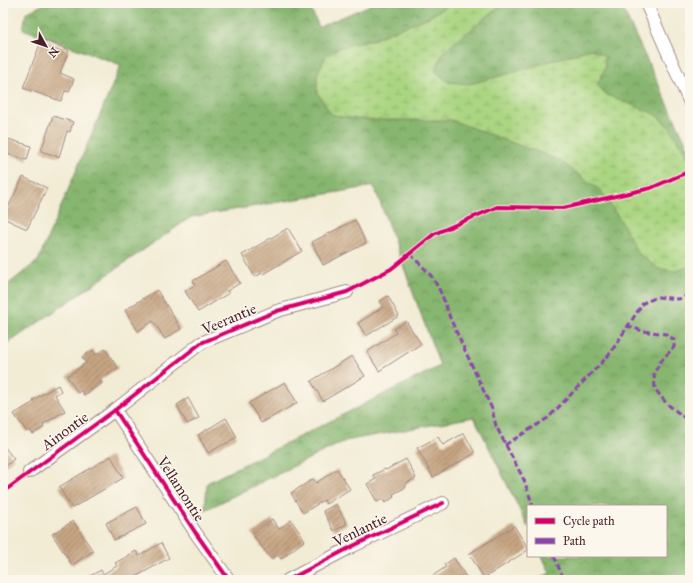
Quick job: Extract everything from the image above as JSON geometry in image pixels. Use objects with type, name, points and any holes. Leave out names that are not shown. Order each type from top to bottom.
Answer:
[{"type":"street","points":[[649,4],[690,103]]},
{"type":"street","name":"Veerantie","points":[[115,410],[201,344],[277,311],[347,292]]},
{"type":"street","name":"Ainontie","points":[[30,472],[115,410]]},
{"type":"street","name":"Vellamontie","points":[[115,410],[195,532],[229,580]]},
{"type":"street","name":"Venlantie","points":[[288,580],[353,546],[444,503]]},
{"type":"green space","points":[[46,3],[308,3],[319,27],[375,3],[620,3],[690,151],[690,580],[537,580],[550,573],[542,557],[667,557],[667,505],[527,505],[527,525],[474,417],[345,441],[205,510],[207,483],[440,366],[374,186],[191,217],[3,347],[3,288],[38,261],[121,65],[23,29],[26,13]]},
{"type":"green space","points":[[451,3],[504,3],[443,52],[435,71],[448,82],[469,84],[591,49],[604,56],[605,68],[597,85],[607,95],[655,114],[670,128],[690,161],[690,266],[676,271],[659,269],[638,253],[621,221],[601,191],[559,160],[451,120],[371,120],[341,117],[331,114],[317,92],[317,75],[326,56],[341,47],[374,39],[431,16]]},
{"type":"building","points":[[42,39],[69,50],[60,73],[74,79],[69,92],[65,91],[61,101],[23,88]]},
{"type":"building","points":[[53,116],[73,122],[70,132],[67,131],[59,157],[41,151]]},
{"type":"building","points":[[8,139],[31,146],[27,160],[4,153]]},
{"type":"building","points":[[23,177],[47,188],[27,229],[3,218]]},
{"type":"building","points":[[355,220],[366,243],[323,265],[312,242]]},
{"type":"building","points":[[288,228],[302,251],[263,274],[262,273],[255,277],[242,255]]},
{"type":"building","points":[[226,261],[240,283],[227,291],[229,293],[198,312],[185,291],[195,285],[193,281]]},
{"type":"building","points":[[157,290],[181,329],[165,339],[153,321],[138,331],[125,310]]},
{"type":"building","points":[[388,296],[399,316],[366,336],[358,323],[383,307],[380,301]]},
{"type":"building","points":[[406,321],[421,344],[379,371],[367,352],[396,333],[394,329]]},
{"type":"building","points":[[105,349],[118,368],[100,380],[102,383],[84,395],[81,390],[78,393],[67,376],[86,363],[82,357],[93,350],[96,355]]},
{"type":"building","points":[[352,356],[365,376],[323,401],[311,381]]},
{"type":"building","points":[[285,382],[297,403],[261,423],[249,403]]},
{"type":"building","points":[[58,385],[61,391],[55,395],[65,411],[43,424],[44,427],[33,434],[30,430],[27,432],[14,414],[34,402],[33,400]]},
{"type":"building","points":[[188,398],[199,418],[187,424],[177,405]]},
{"type":"building","points":[[226,418],[237,437],[208,453],[198,435]]},
{"type":"building","points":[[464,433],[475,453],[433,477],[417,448],[438,437],[443,445]]},
{"type":"building","points":[[3,445],[14,459],[3,468]]},
{"type":"building","points":[[111,456],[123,478],[72,508],[59,487]]},
{"type":"building","points":[[406,459],[416,478],[405,484],[406,487],[393,494],[394,497],[385,503],[383,499],[377,502],[367,484],[376,479],[373,475]]},
{"type":"building","points":[[337,469],[350,489],[326,504],[324,500],[303,513],[291,493],[313,479],[316,483]]},
{"type":"building","points":[[336,504],[347,524],[334,531],[323,511]]},
{"type":"building","points":[[137,507],[146,524],[114,540],[106,523]]},
{"type":"building","points":[[272,519],[279,529],[291,520],[305,540],[281,559],[278,555],[271,559],[252,534]]},
{"type":"building","points":[[73,521],[93,551],[72,565],[52,534]]},
{"type":"building","points":[[514,526],[527,546],[527,551],[484,578],[469,554]]},
{"type":"building","points":[[161,543],[169,558],[130,580],[90,580],[88,577],[101,570],[103,574],[117,566],[115,563],[136,551],[139,556]]},
{"type":"building","points":[[454,558],[468,580],[426,580],[446,567],[444,565]]},
{"type":"marked path","points":[[410,254],[432,277],[444,300],[450,318],[492,409],[496,426],[524,480],[533,505]]},
{"type":"marked path","points":[[505,445],[548,418],[609,355],[643,303],[658,297],[679,299],[690,294]]},
{"type":"marked path","points":[[627,326],[643,331],[666,334],[674,340],[674,347],[661,361],[654,373],[655,389],[666,403],[690,422]]},
{"type":"marked path","points":[[554,557],[564,580]]},
{"type":"cycle path","points":[[3,492],[115,410],[201,343],[277,311],[347,292],[391,269],[434,234],[497,207],[563,208],[651,188],[690,171]]},
{"type":"cycle path","points":[[115,410],[195,532],[229,580]]},
{"type":"cycle path","points":[[288,580],[353,546],[443,503]]}]
